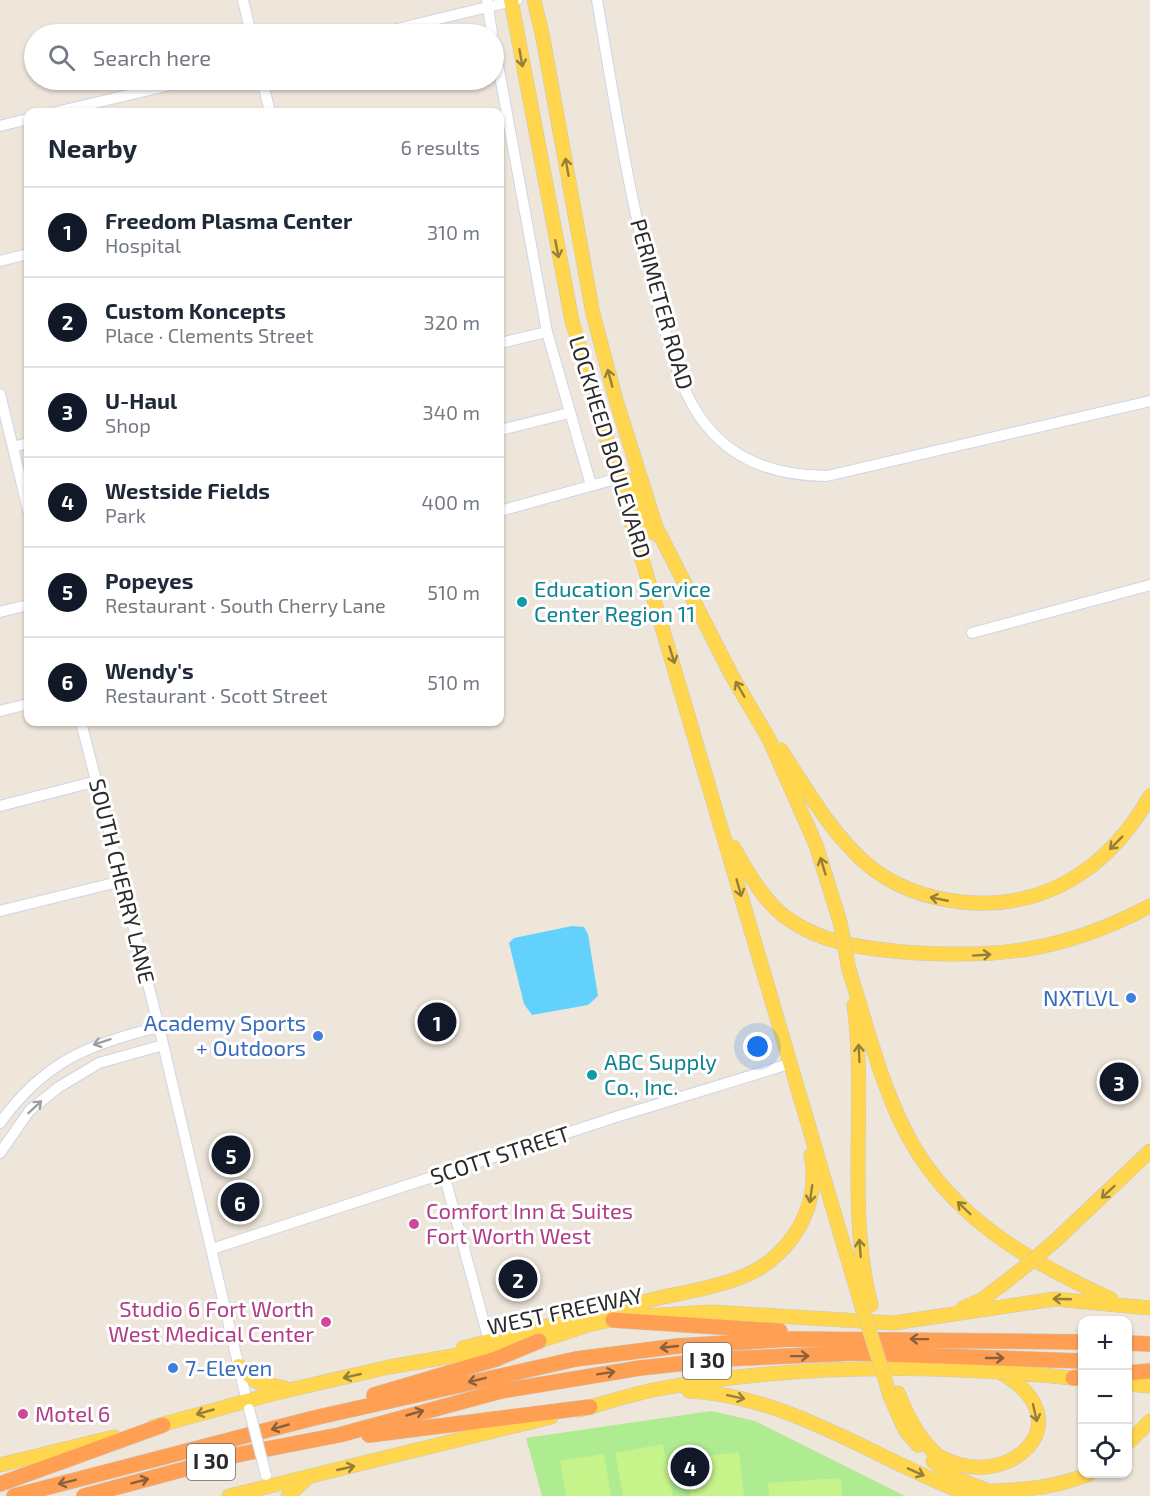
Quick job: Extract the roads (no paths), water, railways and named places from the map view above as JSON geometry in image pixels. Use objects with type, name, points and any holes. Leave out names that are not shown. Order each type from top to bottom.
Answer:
[{"type":"highway","points":[[613,1320],[797,1332],[812,1339]]},
{"type":"highway","name":"I 30","points":[[14,1496],[314,1418],[576,1359],[678,1346],[812,1339],[1078,1342]]},
{"type":"highway","points":[[314,1418],[330,1408],[496,1359],[539,1341]]},
{"type":"highway","points":[[1132,1343],[1150,1344]]},
{"type":"highway","name":"I 30","points":[[84,1496],[241,1454],[339,1435],[501,1391],[679,1363],[854,1353],[1078,1361]]},
{"type":"highway","points":[[1132,1363],[1150,1363]]},
{"type":"highway","points":[[1132,1373],[1150,1371]]},
{"type":"highway","points":[[339,1435],[365,1435],[590,1407]]},
{"type":"highway","points":[[0,1484],[163,1425]]},
{"type":"main road","name":"LOCKHEED BOULEVARD","points":[[513,0],[567,300],[799,1095]]},
{"type":"main road","name":"LOCKHEED BOULEVARD","points":[[534,0],[543,33],[593,314],[616,400],[660,536],[732,676],[769,739],[816,845],[840,922],[849,970]]},
{"type":"main road","points":[[621,485],[631,481],[646,528],[660,536]]},
{"type":"main road","points":[[769,739],[778,746],[837,832],[870,867],[909,890],[948,900],[1007,903],[1035,896],[1072,880],[1092,867],[1126,832],[1150,796]]},
{"type":"main road","points":[[724,832],[762,894],[783,915],[821,937],[861,948],[974,956],[1023,951],[1057,945],[1104,929],[1150,906]]},
{"type":"main road","points":[[849,970],[888,1089],[908,1136],[945,1189],[989,1232],[1009,1246],[1051,1271],[1120,1303]]},
{"type":"main road","points":[[849,970],[861,1074],[860,1248],[866,1305]]},
{"type":"main road","points":[[799,1095],[905,1430],[919,1446],[957,1479],[979,1493],[1035,1489],[1063,1484],[1078,1478]]},
{"type":"main road","points":[[389,1367],[743,1276],[774,1258],[787,1246],[803,1221],[813,1189],[813,1164],[799,1095]]},
{"type":"main road","points":[[948,1315],[983,1299],[1017,1273],[1054,1242],[1150,1151]]},
{"type":"main road","name":"WEST FREEWAY","points":[[0,1465],[248,1405],[294,1389],[389,1367],[539,1341],[613,1320],[687,1312],[893,1323],[1041,1300],[1120,1303],[1150,1308]]},
{"type":"main road","points":[[239,1366],[257,1382],[271,1387],[294,1389]]},
{"type":"main road","points":[[230,1496],[657,1389],[839,1370],[911,1368],[998,1371],[1078,1378]]},
{"type":"main road","points":[[893,1392],[909,1419],[938,1456],[972,1472],[1000,1473],[1015,1468],[1033,1447],[1038,1424],[1036,1409],[1027,1393],[998,1371]]},
{"type":"main road","points":[[1132,1384],[1150,1386]]},
{"type":"main road","points":[[657,1389],[727,1394],[769,1406],[979,1493],[1002,1496]]},
{"type":"main road","points":[[1132,1439],[1150,1421]]},
{"type":"main road","points":[[288,1496],[310,1476]]},
{"type":"street","points":[[243,0],[249,24]]},
{"type":"street","points":[[412,24],[487,4],[513,0]]},
{"type":"street","name":"PERIMETER ROAD","points":[[597,0],[638,229],[679,375],[706,426],[737,453],[776,472],[803,476],[827,476],[1150,400]]},
{"type":"street","points":[[487,4],[490,24]]},
{"type":"street","points":[[73,108],[150,90]]},
{"type":"street","points":[[264,90],[269,108]]},
{"type":"street","points":[[499,90],[502,108]]},
{"type":"street","points":[[0,126],[24,120]]},
{"type":"street","points":[[505,138],[547,332],[591,485]]},
{"type":"street","points":[[0,261],[24,255]]},
{"type":"street","points":[[504,343],[547,332]]},
{"type":"street","points":[[0,394],[24,492]]},
{"type":"street","points":[[504,429],[569,412]]},
{"type":"street","points":[[13,447],[24,444]]},
{"type":"street","points":[[564,495],[591,485],[621,485]]},
{"type":"street","points":[[504,510],[564,495],[621,485]]},
{"type":"street","points":[[972,633],[1150,585]]},
{"type":"street","points":[[0,612],[24,606]]},
{"type":"street","points":[[0,711],[24,705]]},
{"type":"street","name":"SOUTH CHERRY LANE","points":[[82,726],[159,1027],[269,1486]]},
{"type":"street","points":[[0,806],[96,781]]},
{"type":"street","points":[[0,910],[122,881]]},
{"type":"street","points":[[0,1123],[26,1089],[68,1057],[98,1043],[159,1027]]},
{"type":"street","points":[[0,1153],[30,1110],[59,1086],[99,1063],[163,1045]]},
{"type":"street","name":"SCOTT STREET","points":[[212,1249],[619,1116],[789,1064]]},
{"type":"street","points":[[444,1174],[489,1341]]},
{"type":"water","points":[[572,926],[584,927],[588,934],[598,996],[588,1005],[532,1015],[524,1004],[509,943],[514,938]]},
{"type":"place","name":"Education Service Center Region 11","points":[[522,602]]},
{"type":"place","name":"NXTLVL","points":[[1131,998]]},
{"type":"place","name":"Freedom Plasma Center","points":[[437,1022]]},
{"type":"place","name":"Academy Sports + Outdoors","points":[[318,1036]]},
{"type":"place","name":"ABC Supply Co., Inc.","points":[[592,1075]]},
{"type":"place","name":"U-Haul","points":[[1119,1082]]},
{"type":"place","name":"Popeyes","points":[[231,1155]]},
{"type":"place","name":"Wendy's","points":[[240,1202]]},
{"type":"place","name":"Comfort Inn & Suites Fort Worth West","points":[[414,1224]]},
{"type":"place","name":"Custom Koncepts","points":[[518,1279]]},
{"type":"place","name":"Studio 6 Fort Worth West Medical Center","points":[[326,1322]]},
{"type":"place","name":"7-Eleven","points":[[173,1368]]},
{"type":"place","name":"Motel 6","points":[[23,1414]]},
{"type":"place","name":"Westside Fields","points":[[690,1467]]}]
